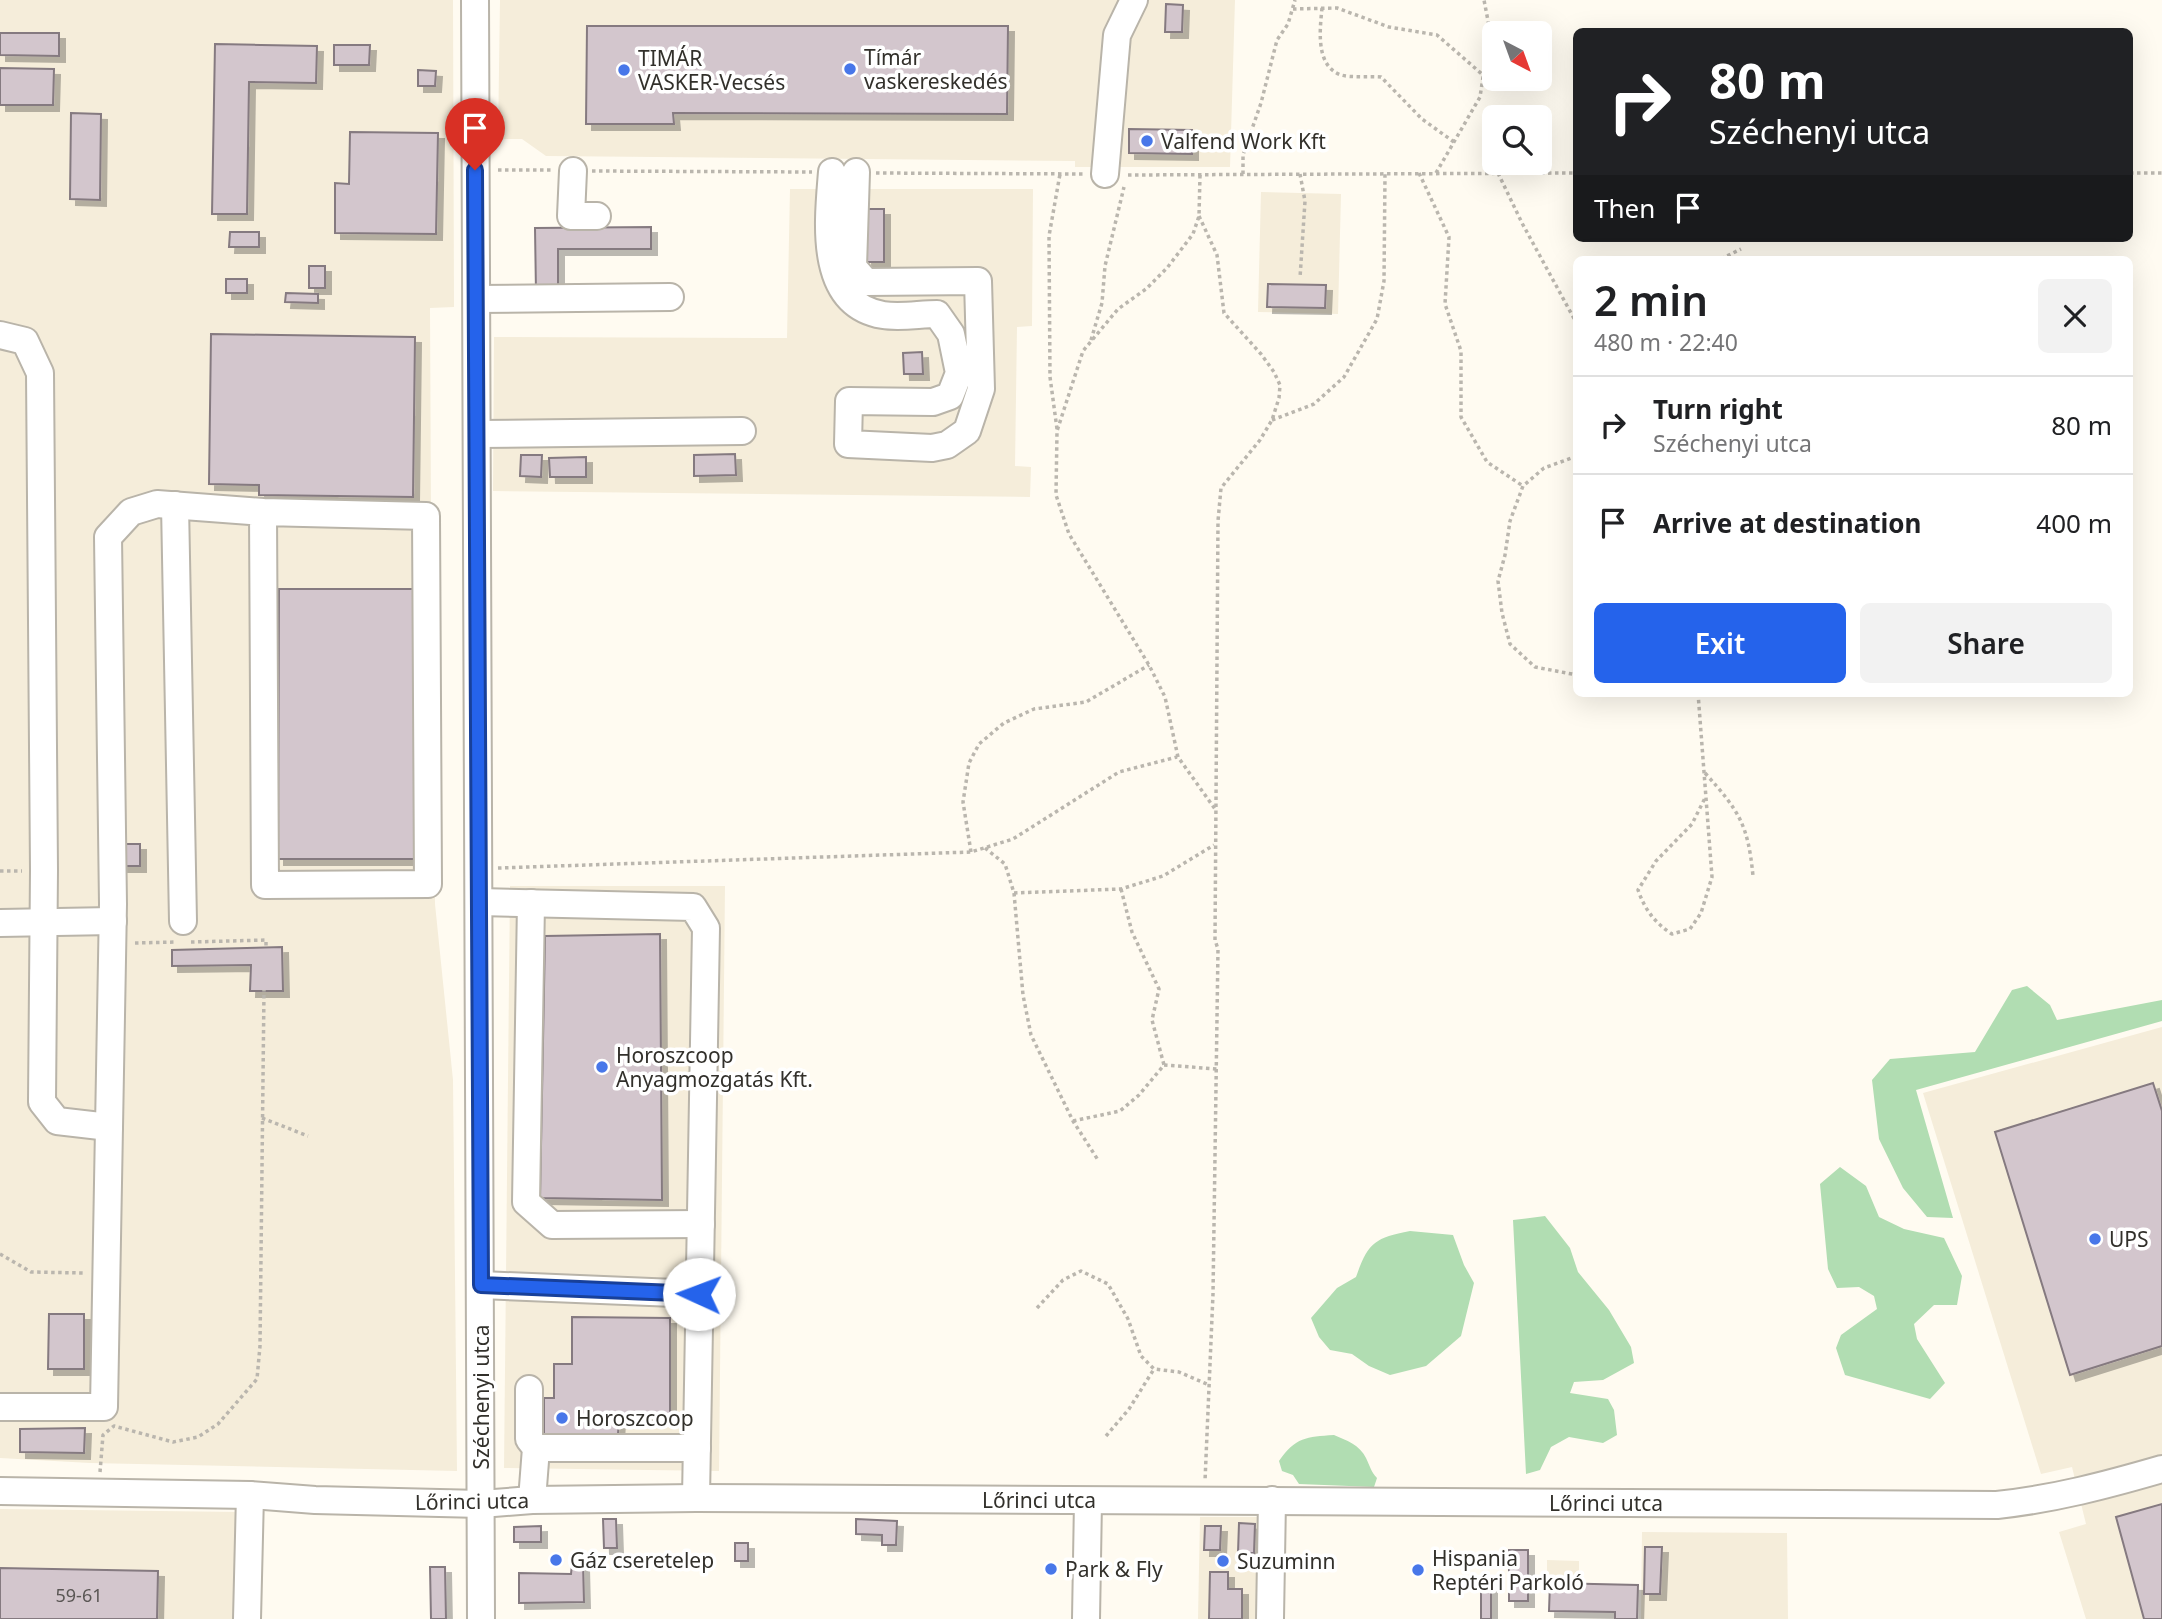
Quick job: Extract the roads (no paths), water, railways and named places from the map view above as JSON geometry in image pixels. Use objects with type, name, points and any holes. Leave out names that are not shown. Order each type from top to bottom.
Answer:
[{"type":"street","name":"Széchenyi utca","points":[[475,0],[481,1619]]},
{"type":"street","points":[[1105,174],[1117,35],[1134,0]]},
{"type":"street","points":[[573,171],[571,216],[597,216]]},
{"type":"street","points":[[844,172],[853,267],[866,282],[978,281],[981,389],[967,431],[947,445],[932,448],[848,444],[849,401],[933,402],[950,396],[959,373],[951,334],[937,314],[883,315],[851,302],[840,288],[831,260],[830,202],[844,172]]},
{"type":"street","points":[[477,299],[670,297]]},
{"type":"street","points":[[0,335],[25,341],[40,373],[44,923],[42,1102],[57,1121],[109,1127]]},
{"type":"street","points":[[477,434],[742,431]]},
{"type":"street","points":[[0,1407],[104,1407],[113,921],[108,537],[131,512],[157,504],[262,512],[426,516],[428,884],[265,885],[262,512]]},
{"type":"street","points":[[175,505],[183,921]]},
{"type":"street","points":[[479,902],[693,907],[706,928],[696,1498]]},
{"type":"street","points":[[531,903],[526,1202],[552,1225],[701,1224]]},
{"type":"street","points":[[0,923],[113,921]]},
{"type":"street","points":[[481,1285],[699,1294]]},
{"type":"street","points":[[529,1389],[529,1439],[536,1448],[532,1500]]},
{"type":"street","points":[[536,1448],[696,1448]]},
{"type":"street","name":"Lőrinci utca","points":[[0,1491],[250,1495],[315,1500],[481,1504],[532,1500],[696,1498],[1997,1505],[2078,1493],[2162,1469]]},
{"type":"street","points":[[247,1619],[250,1495]]},
{"type":"street","points":[[1270,1619],[1272,1500]]},
{"type":"street","points":[[1086,1619],[1088,1501]]},
{"type":"place","name":"Tímár vaskereskedés","points":[[850,69]]},
{"type":"place","name":"TIMÁR VASKER-Vecsés","points":[[624,70]]},
{"type":"place","name":"Valfend Work Kft","points":[[1147,141]]},
{"type":"place","name":"Horoszcoop Anyagmozgatás Kft.","points":[[602,1067]]},
{"type":"place","name":"UPS","points":[[2095,1239]]},
{"type":"place","name":"Horoszcoop","points":[[562,1418]]},
{"type":"place","name":"Gáz cseretelep","points":[[556,1560]]},
{"type":"place","name":"Suzuminn","points":[[1223,1561]]},
{"type":"place","name":"Park & Fly","points":[[1051,1569]]},
{"type":"place","name":"Hispania Reptéri Parkoló","points":[[1418,1570]]}]
